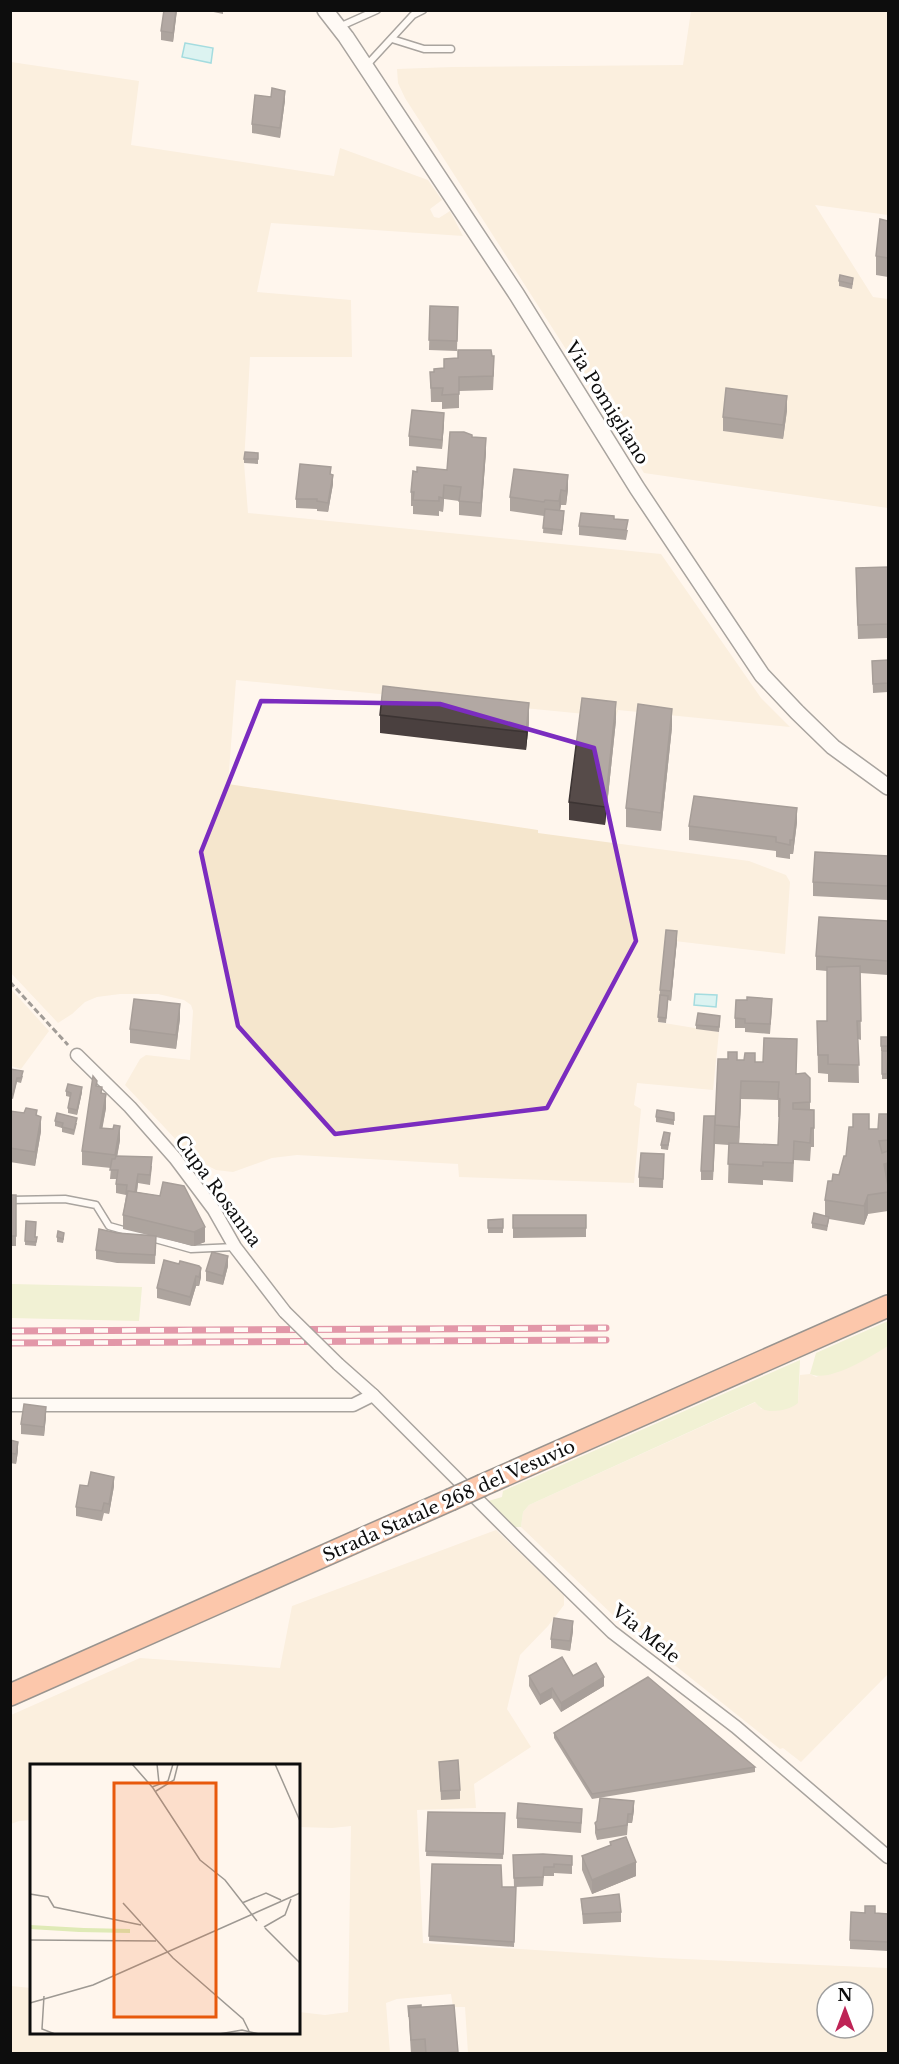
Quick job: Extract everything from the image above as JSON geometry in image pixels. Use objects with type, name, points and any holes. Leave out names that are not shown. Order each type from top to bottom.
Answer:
[{"type":"highway","name":"Strada Statale 268 del Vesuvio","points":[[10,1695],[888,1306]]},
{"type":"street","name":"Via Pomigliano","points":[[325,10],[366,67],[517,295],[637,488],[762,675],[833,747],[888,787]]},
{"type":"street","name":"Cupa Rosanna","points":[[77,1054],[130,1107],[175,1158],[214,1210],[235,1247],[285,1312],[397,1420]]},
{"type":"street","points":[[10,1405],[353,1405],[373,1395]]},
{"type":"street","name":"Via Mele","points":[[397,1420],[612,1632],[736,1727],[888,1857]]},
{"type":"lane","points":[[339,27],[377,10]]},
{"type":"lane","points":[[366,67],[412,15],[423,10]]},
{"type":"lane","points":[[392,39],[424,49],[451,49]]},
{"type":"lane","points":[[10,1200],[65,1199],[96,1205],[109,1226],[191,1248],[235,1247]]},
{"type":"path","points":[[10,982],[77,1054]]},
{"type":"highlighted area","points":[[261,701],[440,704],[594,748],[636,941],[547,1108],[335,1134],[238,1026],[201,852]]},
{"type":"shaded area","points":[[691,11],[888,11],[888,215],[815,205],[873,297],[888,299],[888,508],[644,473],[610,416],[617,406],[610,393],[594,393],[405,98],[398,83],[397,69],[683,65]]},
{"type":"shaded area","points":[[11,62],[139,81],[131,145],[334,176],[340,148],[428,180],[442,200],[430,209],[434,217],[439,218],[450,211],[463,236],[271,223],[257,292],[351,300],[352,357],[250,357],[244,463],[248,513],[661,554],[761,698],[790,727],[618,710],[616,717],[236,680],[228,784],[538,830],[538,833],[749,861],[786,875],[790,882],[785,954],[666,940],[658,1022],[719,1032],[713,1090],[637,1083],[634,1105],[641,1109],[634,1183],[459,1177],[458,1164],[297,1155],[272,1158],[233,1172],[216,1170],[193,1158],[125,1085],[140,1059],[146,1055],[190,1060],[193,1011],[191,1005],[184,1000],[158,994],[120,994],[97,997],[85,1002],[58,1023],[11,973]]},
{"type":"shaded area","points":[[11,989],[49,1031],[21,1069],[11,1066]]},
{"type":"shaded area","points":[[888,1346],[888,1674],[801,1762],[783,1748],[780,1749],[618,1620],[521,1527],[523,1512],[529,1505],[756,1402],[761,1409],[798,1403],[800,1375],[810,1374],[816,1377]]},
{"type":"shaded area","points":[[496,1530],[564,1595],[564,1605],[548,1626],[520,1655],[507,1709],[531,1747],[474,1784],[476,1808],[417,1810],[423,1943],[662,1958],[888,1968],[888,2053],[468,2053],[465,2007],[453,2007],[451,1994],[397,1999],[386,2003],[390,2053],[11,2053],[11,1986],[30,1988],[30,2034],[300,2034],[300,2012],[325,2015],[348,2012],[351,1826],[300,1827],[300,1764],[30,1764],[30,1820],[11,1824],[11,1715],[140,1658],[280,1668],[292,1606]]},
{"type":"green space","points":[[11,1284],[142,1287],[139,1321],[11,1318]]},
{"type":"green space","points":[[888,1321],[888,1346],[839,1372],[818,1376],[810,1374],[816,1353]]},
{"type":"green space","points":[[800,1360],[798,1403],[791,1407],[776,1411],[767,1410],[755,1402],[529,1505],[523,1512],[521,1527],[512,1527],[485,1502],[502,1497],[503,1491]]},
{"type":"water","points":[[185,43],[213,48],[211,63],[182,57]]},
{"type":"water","points":[[695,994],[717,995],[716,1007],[694,1005]]},
{"type":"building","points":[[164,10],[176,10],[173,33],[161,31]]},
{"type":"building","points":[[272,88],[285,91],[280,128],[252,124],[255,95],[271,97]]},
{"type":"building","points":[[880,219],[888,221],[888,258],[876,256]]},
{"type":"building","points":[[840,275],[853,278],[852,284],[839,281]]},
{"type":"building","points":[[430,306],[458,307],[457,341],[429,340]]},
{"type":"building","points":[[458,350],[491,350],[494,356],[493,376],[459,377],[459,394],[442,395],[443,388],[431,388],[430,372],[444,368],[444,359],[458,358]]},
{"type":"building","points":[[726,388],[787,396],[783,425],[723,417]]},
{"type":"building","points":[[412,410],[444,413],[442,440],[409,436]]},
{"type":"building","points":[[450,432],[464,432],[472,437],[486,438],[481,503],[459,501],[461,487],[444,485],[443,498],[439,497],[439,501],[413,500],[414,492],[411,492],[413,471],[417,472],[417,467],[447,470]]},
{"type":"building","points":[[245,452],[258,453],[258,459],[244,459]]},
{"type":"building","points":[[300,464],[331,467],[330,474],[333,475],[328,503],[317,501],[317,499],[296,499]]},
{"type":"building","points":[[514,469],[568,475],[566,491],[561,490],[559,501],[545,500],[544,502],[510,497]]},
{"type":"building","points":[[545,509],[564,511],[562,530],[543,528]]},
{"type":"building","points":[[581,513],[614,516],[614,519],[628,520],[626,530],[579,526]]},
{"type":"building","points":[[888,567],[888,624],[858,625],[856,568]]},
{"type":"building","points":[[888,660],[888,683],[873,684],[872,661]]},
{"type":"building","points":[[383,686],[529,703],[526,732],[380,715]]},
{"type":"building","points":[[582,698],[616,702],[605,807],[569,802]]},
{"type":"building","points":[[638,704],[672,709],[661,813],[626,808]]},
{"type":"building","points":[[694,796],[797,808],[793,840],[790,840],[790,845],[776,842],[776,837],[689,826]]},
{"type":"building","points":[[815,852],[888,856],[888,886],[813,882]]},
{"type":"building","points":[[819,917],[888,921],[888,961],[816,956]]},
{"type":"building","points":[[666,930],[677,931],[671,991],[660,990]]},
{"type":"building","points":[[860,966],[861,1021],[857,1021],[859,1065],[828,1064],[828,1055],[818,1055],[817,1021],[827,1021],[827,967]]},
{"type":"building","points":[[660,995],[668,996],[666,1018],[658,1017]]},
{"type":"building","points":[[747,997],[772,999],[770,1024],[745,1023],[745,1019],[735,1018],[736,1000],[747,1000]]},
{"type":"building","points":[[134,999],[180,1004],[176,1035],[130,1029]]},
{"type":"building","points":[[698,1013],[720,1016],[719,1027],[696,1025]]},
{"type":"building","points":[[881,1037],[888,1037],[888,1046],[881,1046]]},
{"type":"building","points":[[764,1038],[797,1039],[796,1074],[805,1073],[810,1078],[810,1102],[793,1103],[793,1109],[814,1110],[814,1128],[811,1128],[810,1143],[794,1141],[793,1163],[763,1162],[763,1166],[728,1164],[729,1143],[778,1145],[779,1082],[741,1081],[739,1127],[715,1125],[718,1059],[728,1059],[728,1052],[737,1052],[737,1060],[744,1060],[745,1053],[755,1053],[755,1062],[763,1062]]},
{"type":"building","points":[[882,1051],[888,1051],[887,1074],[882,1074]]},
{"type":"building","points":[[10,1069],[23,1071],[21,1078],[17,1078],[13,1094],[10,1093]]},
{"type":"building","points":[[93,1076],[97,1081],[96,1086],[102,1087],[101,1093],[106,1094],[100,1128],[113,1129],[114,1125],[120,1126],[115,1155],[82,1151]]},
{"type":"building","points":[[68,1084],[82,1087],[77,1110],[68,1108],[71,1093],[66,1091]]},
{"type":"building","points":[[26,1108],[37,1110],[36,1115],[41,1117],[35,1152],[10,1148],[10,1111],[24,1113]]},
{"type":"building","points":[[657,1110],[674,1113],[674,1120],[656,1117]]},
{"type":"building","points":[[57,1113],[77,1118],[74,1130],[62,1127],[63,1123],[55,1121]]},
{"type":"building","points":[[853,1114],[869,1114],[869,1129],[878,1129],[879,1114],[888,1114],[888,1140],[879,1141],[882,1153],[888,1151],[888,1163],[884,1164],[888,1192],[868,1195],[864,1206],[825,1200],[828,1181],[832,1181],[833,1174],[839,1175],[844,1156],[846,1156],[849,1127],[853,1127]]},
{"type":"building","points":[[704,1116],[715,1116],[713,1171],[701,1171]]},
{"type":"building","points":[[664,1132],[670,1133],[668,1145],[661,1145]]},
{"type":"building","points":[[641,1153],[664,1154],[663,1179],[639,1177]]},
{"type":"building","points":[[116,1156],[152,1157],[150,1175],[138,1174],[135,1192],[128,1191],[126,1194],[127,1185],[116,1184],[118,1170],[110,1170],[112,1159]]},
{"type":"building","points":[[163,1182],[184,1186],[205,1227],[194,1232],[123,1215],[128,1191],[160,1196]]},
{"type":"building","points":[[10,1195],[16,1195],[16,1236],[10,1236]]},
{"type":"building","points":[[814,1213],[829,1217],[827,1226],[812,1223]]},
{"type":"building","points":[[513,1215],[586,1215],[586,1228],[513,1228]]},
{"type":"building","points":[[503,1219],[503,1228],[488,1228],[488,1220]]},
{"type":"building","points":[[26,1221],[36,1222],[36,1242],[25,1241]]},
{"type":"building","points":[[99,1229],[156,1236],[155,1255],[96,1250]]},
{"type":"building","points":[[58,1231],[64,1233],[63,1239],[57,1237]]},
{"type":"building","points":[[212,1252],[228,1256],[223,1276],[206,1271]]},
{"type":"building","points":[[164,1260],[179,1264],[180,1261],[201,1268],[199,1277],[196,1276],[190,1297],[157,1288]]},
{"type":"building","points":[[24,1404],[46,1407],[44,1427],[21,1424]]},
{"type":"building","points":[[10,1440],[18,1442],[16,1454],[10,1453]]},
{"type":"building","points":[[91,1472],[114,1477],[109,1504],[104,1503],[102,1511],[76,1507],[80,1485],[88,1486]]},
{"type":"building","points":[[554,1618],[573,1621],[570,1641],[551,1639]]},
{"type":"building","points":[[562,1657],[573,1676],[596,1663],[604,1677],[561,1703],[552,1688],[540,1695],[529,1676]]},
{"type":"building","points":[[648,1677],[755,1767],[592,1794],[554,1733]]},
{"type":"building","points":[[458,1760],[460,1790],[441,1791],[439,1762]]},
{"type":"building","points":[[600,1798],[634,1801],[632,1814],[628,1814],[627,1825],[597,1830],[595,1823]]},
{"type":"building","points":[[518,1803],[582,1809],[581,1823],[517,1818]]},
{"type":"building","points":[[428,1812],[505,1813],[503,1854],[426,1851]]},
{"type":"building","points":[[626,1837],[636,1862],[592,1880],[582,1856]]},
{"type":"building","points":[[513,1855],[572,1856],[572,1865],[554,1864],[554,1867],[544,1867],[543,1877],[514,1878]]},
{"type":"building","points":[[432,1864],[501,1865],[502,1887],[516,1887],[514,1942],[429,1936]]},
{"type":"building","points":[[619,1894],[621,1912],[583,1914],[581,1899]]},
{"type":"building","points":[[865,1906],[875,1906],[875,1913],[888,1914],[888,1942],[850,1940],[851,1912],[865,1913]]},
{"type":"building","points":[[421,2005],[421,2007],[409,2008],[409,2017],[408,2006]]},
{"type":"building","points":[[454,2005],[458,2052],[426,2054],[425,2039],[411,2040],[409,2008]]},
{"type":"railway","points":[[10,1331],[606,1328]]},
{"type":"railway","points":[[10,1343],[606,1340]]}]
